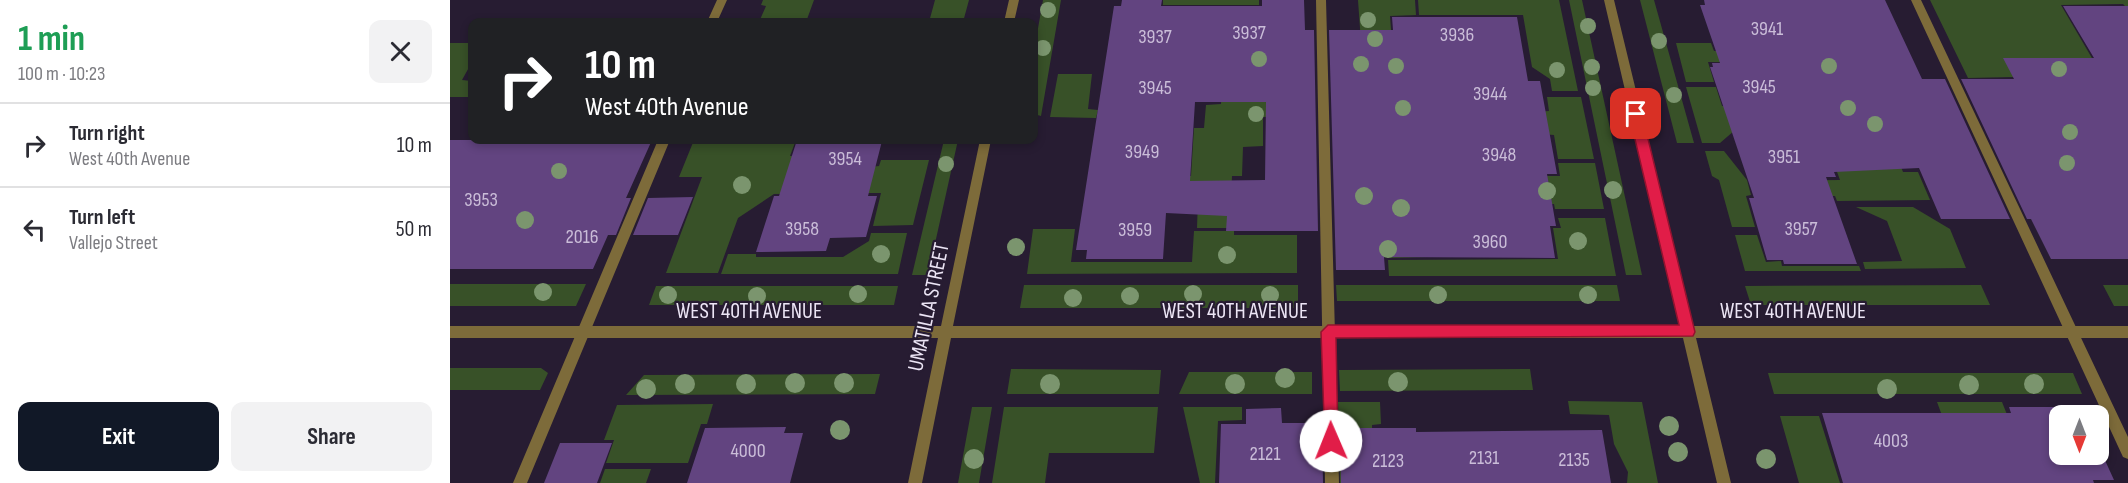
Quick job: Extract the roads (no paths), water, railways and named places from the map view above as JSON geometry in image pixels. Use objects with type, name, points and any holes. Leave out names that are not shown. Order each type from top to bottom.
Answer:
[{"type":"street","points":[[714,18],[722,0]]},
{"type":"street","points":[[1011,18],[1014,0]]},
{"type":"street","points":[[1321,0],[1332,483]]},
{"type":"street","points":[[1608,0],[1724,483]]},
{"type":"street","points":[[1916,0],[2128,452]]},
{"type":"street","points":[[520,483],[662,144]]},
{"type":"street","name":"UMATILLA STREET","points":[[915,483],[984,144]]},
{"type":"street","name":"WEST 40TH AVENUE","points":[[450,332],[2128,332]]}]
